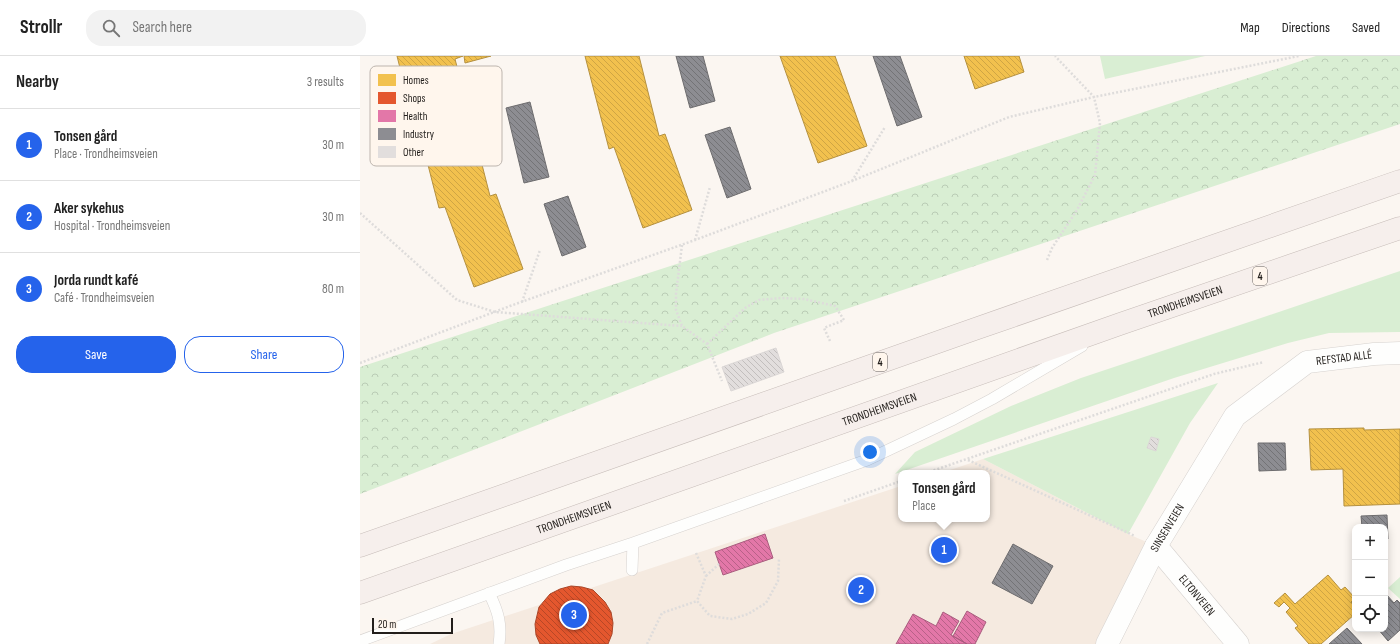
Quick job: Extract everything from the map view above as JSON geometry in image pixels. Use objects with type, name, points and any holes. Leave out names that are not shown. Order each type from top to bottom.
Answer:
[{"type":"highway","name":"4","points":[[360,546],[975,328],[1400,181]]},
{"type":"highway","name":"TRONDHEIMSVEIEN","points":[[360,593],[1120,324],[1400,228]]},
{"type":"street","name":"REFSTAD ALLÉ","points":[[1235,416],[1307,362],[1374,354],[1400,353]]},
{"type":"street","name":"SINSENVEIEN","points":[[1107,644],[1156,546],[1235,416]]},
{"type":"street","name":"ELTONVEIEN","points":[[1156,546],[1238,644]]},
{"type":"lane","points":[[360,641],[566,565],[633,543],[867,460],[954,419],[992,399],[1120,324]]},
{"type":"lane","points":[[632,570],[633,543]]},
{"type":"lane","points":[[489,593],[496,606],[501,630],[500,644]]},
{"type":"path","points":[[1047,260],[1052,248],[1077,210],[1095,175],[1100,123],[1094,97],[1055,56]]},
{"type":"path","points":[[360,363],[852,181],[1009,117],[1094,97],[1299,56]]},
{"type":"path","points":[[852,181],[885,127]]},
{"type":"path","points":[[695,240],[710,187]]},
{"type":"path","points":[[360,212],[457,300],[495,312],[682,326]]},
{"type":"path","points":[[682,245],[676,294],[676,310],[682,326],[706,344],[722,381]]},
{"type":"path","points":[[522,302],[540,250]]},
{"type":"path","points":[[706,344],[745,308],[758,300],[781,298],[804,299],[835,306],[844,320],[824,328],[830,341]]},
{"type":"path","points":[[936,470],[1214,374],[1266,361]]},
{"type":"path","points":[[968,460],[990,470]]},
{"type":"path","points":[[990,470],[1156,546]]},
{"type":"path","points":[[844,501],[898,482]]},
{"type":"path","points":[[696,553],[706,576]]},
{"type":"path","points":[[697,601],[710,616],[732,619],[748,614],[766,603],[778,581],[779,559]]},
{"type":"path","points":[[697,601],[706,576],[719,564]]},
{"type":"path","points":[[647,644],[662,613],[697,601]]},
{"type":"shaded area","points":[[983,459],[1128,534],[1156,546],[1112,644],[430,644],[451,634],[898,487],[898,522],[990,522],[990,470],[950,470]]},
{"type":"green space","points":[[1100,56],[1205,56],[1105,79]]},
{"type":"green space","points":[[1316,56],[1400,56],[1400,124],[774,333],[360,494],[360,367]]},
{"type":"green space","points":[[1400,271],[1400,332],[1329,333],[1288,343],[1174,378],[907,470],[899,470],[915,452],[1011,406],[1081,378]]},
{"type":"green space","points":[[1218,383],[1190,423],[1128,534],[983,459]]},
{"type":"green space","points":[[1400,577],[1400,599],[1388,588]]},
{"type":"building: Homes","points":[[397,56],[463,56],[455,59],[457,66],[400,66]]},
{"type":"building: Homes","points":[[464,56],[491,56],[465,63]]},
{"type":"building: Homes","points":[[585,56],[639,56],[659,136],[665,134],[692,210],[643,228],[614,147],[609,149]]},
{"type":"building: Homes","points":[[780,56],[835,56],[867,146],[818,163]]},
{"type":"building: Homes","points":[[964,56],[1019,56],[1024,72],[975,89]]},
{"type":"building: Homes","points":[[428,166],[482,166],[490,196],[496,194],[523,269],[474,287],[445,207],[439,208]]},
{"type":"building: Homes","points":[[1364,428],[1364,430],[1400,429],[1400,504],[1344,506],[1343,469],[1311,470],[1309,429]]},
{"type":"building: Homes","points":[[1328,575],[1341,590],[1345,587],[1352,595],[1352,617],[1321,644],[1309,644],[1295,628],[1298,626],[1286,612],[1290,608],[1284,602],[1279,607],[1274,603],[1285,593],[1295,604]]},
{"type":"building: Shops","points":[[571,586],[593,590],[605,602],[611,612],[613,623],[612,634],[608,644],[540,644],[536,635],[535,624],[539,607],[550,594]]},
{"type":"building: Health","points":[[765,534],[773,558],[723,575],[715,552]]},
{"type":"building: Health","points":[[967,611],[986,622],[975,644],[967,644],[953,636]]},
{"type":"building: Health","points":[[943,612],[959,621],[951,635],[967,644],[896,644],[913,614],[936,626]]},
{"type":"building: Industry","points":[[676,56],[703,56],[715,101],[690,108]]},
{"type":"building: Industry","points":[[873,56],[900,56],[922,117],[897,126]]},
{"type":"building: Industry","points":[[530,102],[549,177],[524,183],[506,108]]},
{"type":"building: Industry","points":[[730,127],[751,189],[727,198],[705,135]]},
{"type":"building: Industry","points":[[568,196],[586,247],[562,256],[544,204]]},
{"type":"building: Industry","points":[[1258,443],[1285,443],[1286,470],[1259,471]]},
{"type":"building: Industry","points":[[1387,515],[1387,524],[1362,524],[1361,516]]},
{"type":"building: Industry","points":[[1013,544],[1053,566],[1032,604],[992,583]]},
{"type":"building: Industry","points":[[1388,596],[1394,603],[1397,600],[1400,603],[1400,630],[1388,641],[1380,632],[1388,632]]},
{"type":"building: Industry","points":[[1347,628],[1362,644],[1329,644]]},
{"type":"building: Other","points":[[776,348],[784,372],[731,391],[722,367]]},
{"type":"building: Other","points":[[1151,437],[1159,439],[1156,451],[1147,448]]},
{"type":"place","name":"Tonsen gård","points":[[944,550]]},
{"type":"place","name":"Aker sykehus","points":[[861,590]]},
{"type":"place","name":"Jorda rundt kafé","points":[[574,615]]}]
